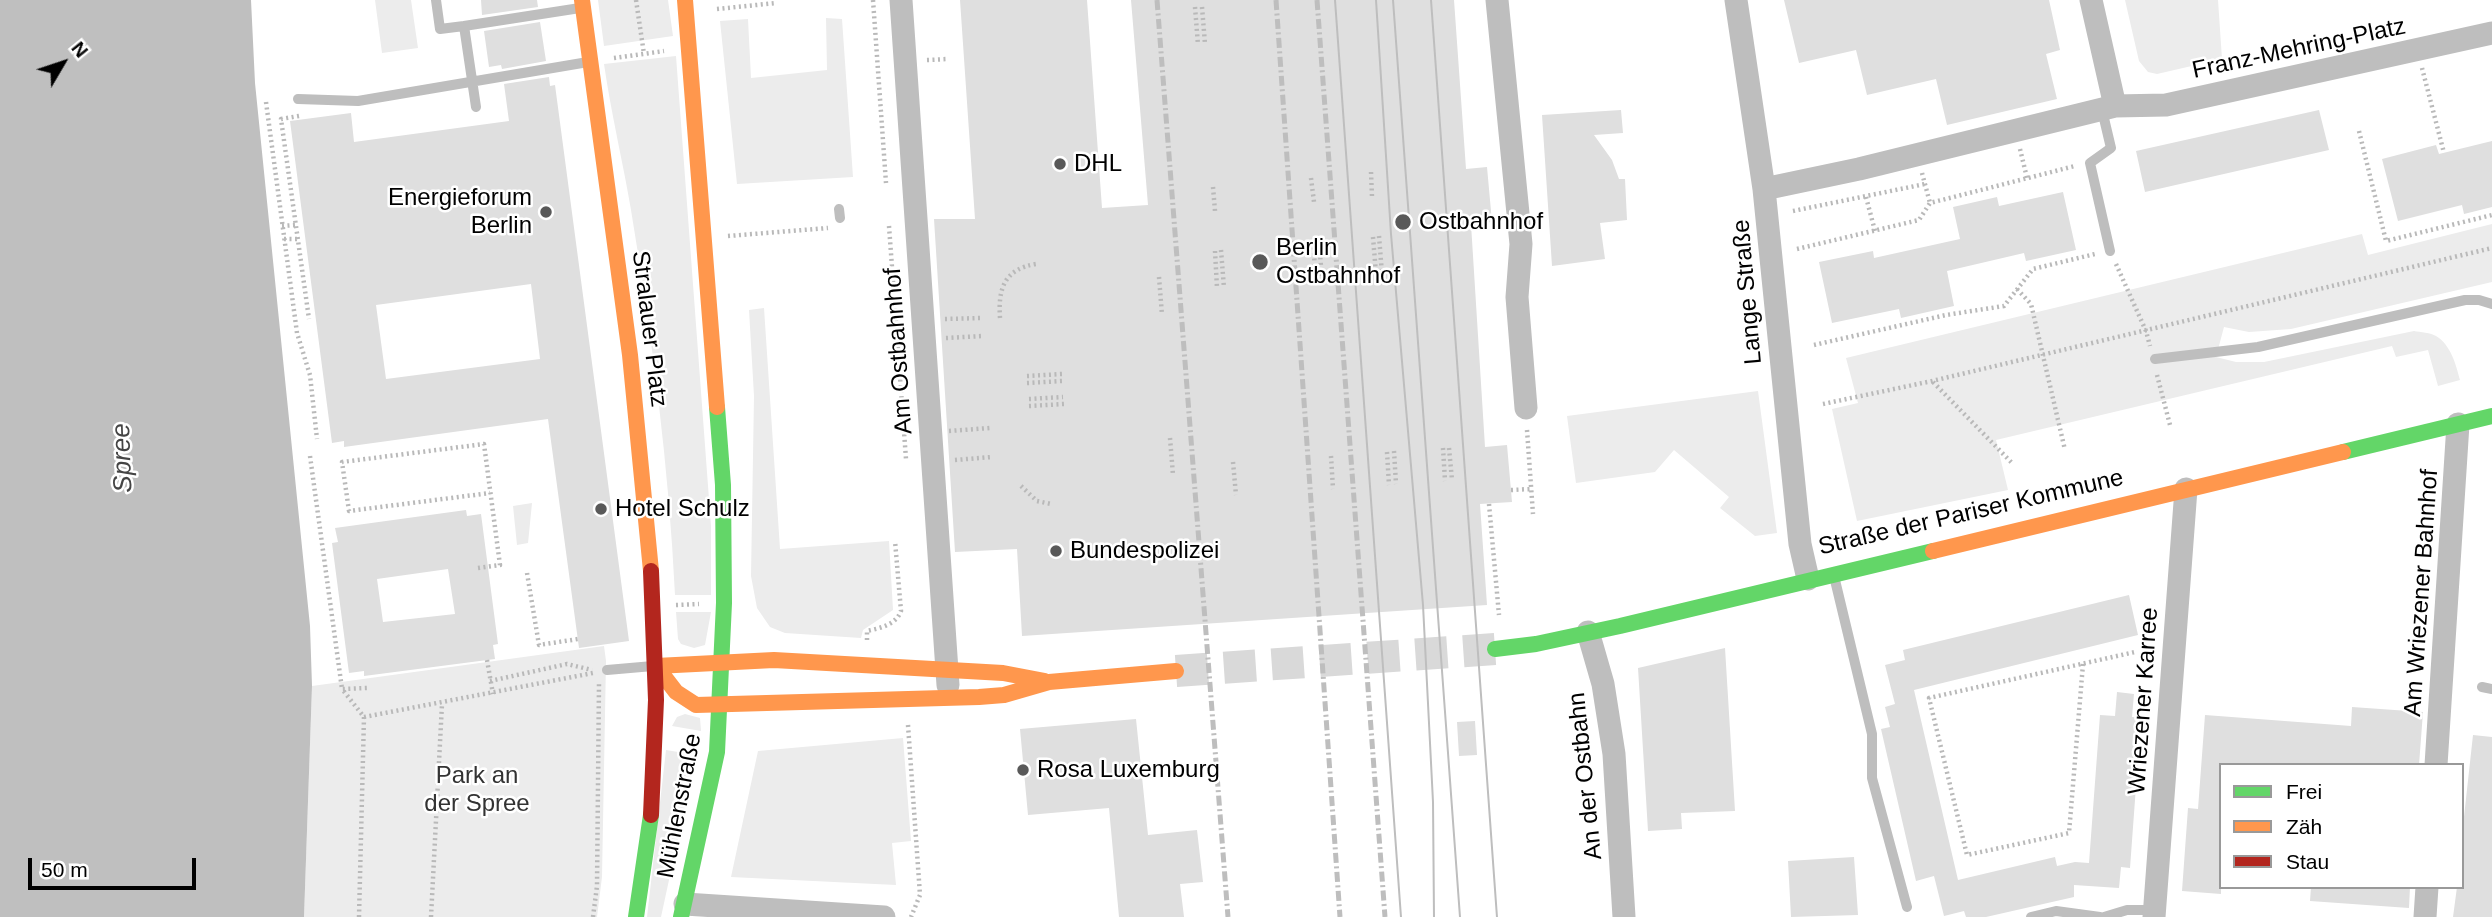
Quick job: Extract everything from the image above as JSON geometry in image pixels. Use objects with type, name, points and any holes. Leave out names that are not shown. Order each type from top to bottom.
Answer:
[{"type":"street","points":[[685,0],[723,485],[722,661]]},
{"type":"street","name":"Am Ostbahnhof","points":[[901,0],[949,698]]},
{"type":"street","points":[[1497,0],[1521,244],[1517,297],[1526,408]]},
{"type":"street","name":"Lange Straße","points":[[1736,0],[1764,189],[1800,544],[1808,579]]},
{"type":"street","points":[[1764,189],[1859,169],[2108,108],[2091,0]]},
{"type":"street","name":"Stralauer Platz","points":[[583,4],[644,461],[656,666]]},
{"type":"street","name":"Franz-Mehring-Platz","points":[[2108,108],[2166,105],[2492,33]]},
{"type":"street","points":[[2458,424],[2492,416]]},
{"type":"street","name":"Straße der Pariser Kommune","points":[[1496,649],[1536,644],[1588,632],[2458,424]]},
{"type":"street","name":"Am Wriezener Bahnhof","points":[[2436,763],[2458,424]]},
{"type":"street","name":"Wriezener Karree","points":[[2154,913],[2186,489]]},
{"type":"street","name":"An der Ostbahn","points":[[1588,632],[1603,684],[1614,754],[1624,917]]},
{"type":"street","points":[[656,666],[774,660],[1003,673],[1049,682]]},
{"type":"street","name":"Mühlenstraße","points":[[683,910],[718,752],[722,661]]},
{"type":"street","points":[[656,666],[676,692],[696,705],[720,706],[1004,695],[1049,682],[1176,671]]},
{"type":"street","name":"Mühlenstraße","points":[[636,917],[653,805],[656,666]]},
{"type":"street","points":[[2425,917],[2427,889]]},
{"type":"street","points":[[683,910],[884,917]]},
{"type":"lane","points":[[436,0],[440,29],[583,4]]},
{"type":"lane","points":[[464,26],[477,107]]},
{"type":"lane","points":[[298,99],[358,101],[590,62]]},
{"type":"lane","points":[[2108,108],[2111,148],[2090,163],[2110,251]]},
{"type":"lane","points":[[2154,358],[2258,347],[2465,300],[2492,304]]},
{"type":"lane","points":[[1833,573],[1872,734],[1872,778],[1907,907]]},
{"type":"lane","points":[[603,671],[656,666]]},
{"type":"lane","points":[[2031,917],[2056,911],[2102,917],[2127,910],[2154,913]]},
{"type":"path","points":[[635,0],[644,54]]},
{"type":"path","points":[[873,0],[886,183]]},
{"type":"path","points":[[717,9],[776,3]]},
{"type":"path","points":[[1195,7],[1198,45]]},
{"type":"path","points":[[1202,7],[1205,44]]},
{"type":"path","points":[[590,62],[689,47]]},
{"type":"path","points":[[2417,50],[2444,153]]},
{"type":"path","points":[[266,102],[297,333],[310,375],[317,439]]},
{"type":"path","points":[[306,115],[281,119],[309,318]]},
{"type":"path","points":[[2359,131],[2386,241],[2492,215]]},
{"type":"path","points":[[1797,249],[1919,220],[1930,202],[2090,163]]},
{"type":"path","points":[[1859,169],[1875,231]]},
{"type":"path","points":[[1371,172],[1372,197]]},
{"type":"path","points":[[1311,178],[1314,202]]},
{"type":"path","points":[[1793,211],[1925,184]]},
{"type":"path","points":[[1213,187],[1215,211]]},
{"type":"path","points":[[724,236],[840,218]]},
{"type":"path","points":[[282,226],[296,225]]},
{"type":"path","points":[[889,226],[906,459]]},
{"type":"path","points":[[1376,236],[1379,274]]},
{"type":"path","points":[[285,239],[298,239]]},
{"type":"path","points":[[1316,242],[1319,279]]},
{"type":"path","points":[[1823,404],[1932,381],[2492,248]]},
{"type":"path","points":[[1218,250],[1221,288]]},
{"type":"path","points":[[1814,345],[1946,315],[2004,306],[2033,269],[2110,251],[2146,331],[2154,358]]},
{"type":"path","points":[[1000,318],[999,301],[1005,281],[1017,269],[1036,264]]},
{"type":"path","points":[[1159,277],[1162,315]]},
{"type":"path","points":[[2017,289],[2031,304],[2065,450]]},
{"type":"path","points":[[924,329],[982,318]]},
{"type":"path","points":[[924,329],[983,336]]},
{"type":"path","points":[[2156,371],[2169,425]]},
{"type":"path","points":[[1027,376],[1062,374],[1037,375]]},
{"type":"path","points":[[1027,383],[1062,381]]},
{"type":"path","points":[[1932,381],[2012,464]]},
{"type":"path","points":[[1029,400],[1063,397]]},
{"type":"path","points":[[1029,406],[1064,404],[1039,405]]},
{"type":"path","points":[[1526,408],[1533,514]]},
{"type":"path","points":[[931,432],[990,428]]},
{"type":"path","points":[[1170,438],[1173,475]]},
{"type":"path","points":[[478,568],[500,565],[484,444],[342,462],[349,511],[490,493]]},
{"type":"path","points":[[1449,447],[1452,480]]},
{"type":"path","points":[[1443,448],[1445,481]]},
{"type":"path","points":[[1394,451],[1396,484]]},
{"type":"path","points":[[1387,452],[1389,485]]},
{"type":"path","points":[[310,456],[342,690],[364,717],[359,917]]},
{"type":"path","points":[[1331,456],[1333,489]]},
{"type":"path","points":[[933,462],[992,457]]},
{"type":"path","points":[[1233,463],[1236,495]]},
{"type":"path","points":[[1021,486],[1037,501],[1051,504]]},
{"type":"path","points":[[1511,490],[1531,489]]},
{"type":"path","points":[[1489,503],[1499,615]]},
{"type":"path","points":[[867,644],[867,631],[892,623],[901,611],[895,541]]},
{"type":"path","points":[[527,573],[539,645],[578,639]]},
{"type":"path","points":[[675,605],[711,603]]},
{"type":"path","points":[[2083,664],[2069,833],[1967,855],[1928,698],[2135,652]]},
{"type":"path","points":[[488,660],[493,694]]},
{"type":"path","points":[[490,681],[567,664],[603,671]]},
{"type":"path","points":[[364,717],[603,671]]},
{"type":"path","points":[[593,917],[597,886],[603,671]]},
{"type":"path","points":[[342,690],[369,688]]},
{"type":"path","points":[[431,917],[442,704]]},
{"type":"path","points":[[908,725],[920,895],[911,917]]},
{"type":"green space","points":[[375,0],[411,0],[418,48],[382,53]]},
{"type":"green space","points":[[598,0],[668,0],[673,36],[604,46]]},
{"type":"green space","points":[[2125,0],[2218,0],[2222,59],[2157,74],[2148,72],[2139,61]]},
{"type":"green space","points":[[826,18],[842,19],[853,177],[737,184],[720,21],[748,19],[751,78],[827,70]]},
{"type":"green space","points":[[676,56],[711,526],[711,595],[675,595],[669,499],[653,354],[631,210],[604,64]]},
{"type":"green space","points":[[2492,224],[2492,282],[2291,329],[2249,332],[2224,327],[2216,357],[2236,362],[2264,362],[2414,331],[2436,336],[2446,345],[2460,380],[2438,386],[2428,350],[2396,357],[2392,346],[1996,440],[2008,490],[1857,521],[1832,409],[1858,403],[1846,358],[2362,234],[2368,255]]},
{"type":"green space","points":[[764,308],[780,549],[889,541],[893,610],[863,630],[861,638],[785,633],[770,627],[757,608],[751,576],[754,396],[749,310]]},
{"type":"green space","points":[[1758,391],[1777,533],[1755,536],[1720,508],[1729,497],[1674,450],[1655,472],[1576,483],[1567,416]]},
{"type":"green space","points":[[532,503],[528,543],[517,545],[513,506]]},
{"type":"green space","points":[[676,612],[711,612],[705,645],[694,648],[681,644],[678,639]]},
{"type":"green space","name":"Park an der Spree","points":[[604,646],[606,661],[602,877],[597,917],[304,917],[312,686]]},
{"type":"green space","points":[[685,714],[700,718],[701,731],[672,726],[677,717]]},
{"type":"green space","points":[[903,738],[911,841],[892,843],[896,885],[731,877],[758,751]]},
{"type":"green space","points":[[666,750],[696,755],[661,917],[647,917]]},
{"type":"water","name":"Spree","points":[[0,0],[251,0],[255,83],[310,626],[312,686],[304,917],[0,917]]},
{"type":"building","points":[[481,0],[537,0],[538,7],[482,15]]},
{"type":"building","name":"Berlin Ostbahnhof","points":[[960,0],[1087,0],[1102,208],[1148,205],[1131,0],[1454,0],[1466,169],[1487,167],[1492,222],[1471,224],[1485,447],[1507,445],[1512,502],[1480,504],[1487,605],[1022,636],[1017,549],[955,552],[934,219],[975,219]]},
{"type":"building","points":[[1784,0],[2049,0],[2060,50],[2046,54],[2057,99],[1947,125],[1936,79],[1867,95],[1856,50],[1799,63]]},
{"type":"building","points":[[540,22],[546,61],[502,69],[501,65],[489,67],[484,31]]},
{"type":"building","points":[[549,77],[550,86],[555,85],[629,641],[579,648],[548,419],[344,447],[344,441],[332,443],[290,121],[351,113],[354,142],[509,121],[504,84]],"holes":[[[531,284],[540,359],[386,379],[376,305]]]},
{"type":"building","points":[[1621,110],[1623,133],[1594,135],[1612,160],[1619,179],[1625,179],[1627,220],[1600,223],[1605,259],[1552,266],[1542,115]]},
{"type":"building","points":[[2319,110],[2329,150],[2145,192],[2136,151]]},
{"type":"building","points":[[2492,141],[2492,207],[2464,214],[2462,205],[2398,221],[2382,159],[2436,145],[2439,154]]},
{"type":"building","points":[[2063,192],[2076,250],[2026,261],[2024,253],[1947,271],[1954,306],[1901,318],[1899,309],[1832,323],[1819,262],[1873,251],[1874,258],[1960,239],[1953,207],[1997,197],[1999,206]]},
{"type":"building","points":[[466,510],[467,516],[481,514],[498,644],[493,645],[495,659],[364,676],[364,671],[349,673],[332,543],[338,542],[335,528]],"holes":[[[448,569],[455,614],[383,622],[377,579]]]},
{"type":"building","points":[[2129,595],[2138,635],[1914,690],[1958,880],[2055,857],[2057,866],[2075,862],[2089,863],[2100,715],[2115,716],[2117,692],[2134,694],[2132,717],[2141,718],[2130,868],[2121,867],[2119,888],[2074,885],[2074,897],[1986,917],[1966,917],[1964,911],[1944,916],[1934,876],[1916,881],[1881,729],[1890,727],[1885,707],[1895,704],[1885,665],[1905,660],[1903,650]]},
{"type":"building","points":[[1725,648],[1735,811],[1681,813],[1682,829],[1648,831],[1638,668]]},
{"type":"building","points":[[2352,707],[2423,712],[2419,763],[2219,763],[2221,894],[2182,891],[2188,808],[2198,809],[2205,715],[2351,726]]},
{"type":"building","points":[[1136,719],[1148,835],[1197,830],[1203,882],[1180,884],[1184,917],[1119,917],[1109,808],[1028,815],[1020,729]]},
{"type":"building","points":[[1475,721],[1477,755],[1459,756],[1457,722]]},
{"type":"building","points":[[2473,735],[2492,737],[2492,917],[2453,917],[2457,889],[2464,889],[2464,817]]},
{"type":"building","points":[[1854,857],[1858,915],[1791,917],[1788,861]]},
{"type":"building","points":[[2311,889],[2410,889],[2409,908],[2310,901]]},
{"type":"tunnel","points":[[1176,671],[1495,649]]},
{"type":"tram line","points":[[1335,0],[1401,917]]},
{"type":"tram line","points":[[1376,0],[1391,234],[1423,605],[1433,802],[1434,917]]},
{"type":"tram line","points":[[1393,0],[1460,917]]},
{"type":"tram line","points":[[1431,0],[1497,917]]},
{"type":"railway","points":[[1157,0],[1228,917]]},
{"type":"railway","points":[[1276,0],[1340,917]]},
{"type":"railway","points":[[1317,0],[1385,917]]},
{"type":"traffic: fast","points":[[681,917],[717,752],[724,603],[723,485],[717,407]]},
{"type":"traffic: fast","points":[[2343,452],[2492,416]]},
{"type":"traffic: fast","points":[[1495,649],[1536,644],[1620,626],[1933,551]]},
{"type":"traffic: fast","points":[[636,917],[651,815]]},
{"type":"traffic: slow","points":[[582,0],[630,355],[651,571]]},
{"type":"traffic: slow","points":[[685,0],[717,407]]},
{"type":"traffic: slow","points":[[1933,551],[2343,452]]},
{"type":"traffic: slow","points":[[656,666],[774,660],[1003,673],[1045,681]]},
{"type":"traffic: slow","points":[[656,666],[676,692],[696,705],[979,697],[1004,695],[1049,682],[1176,671]]},
{"type":"traffic: jam","points":[[651,571],[656,700],[651,815]]},
{"type":"place","name":"DHL","points":[[1060,164]]},
{"type":"place","name":"Energieforum Berlin","points":[[546,212]]},
{"type":"place","name":"Ostbahnhof","points":[[1403,222]]},
{"type":"place","name":"Berlin Ostbahnhof","points":[[1260,262]]},
{"type":"place","name":"Hotel Schulz","points":[[601,509]]},
{"type":"place","name":"Bundespolizei","points":[[1056,551]]},
{"type":"place","name":"Rosa Luxemburg","points":[[1023,770]]}]
